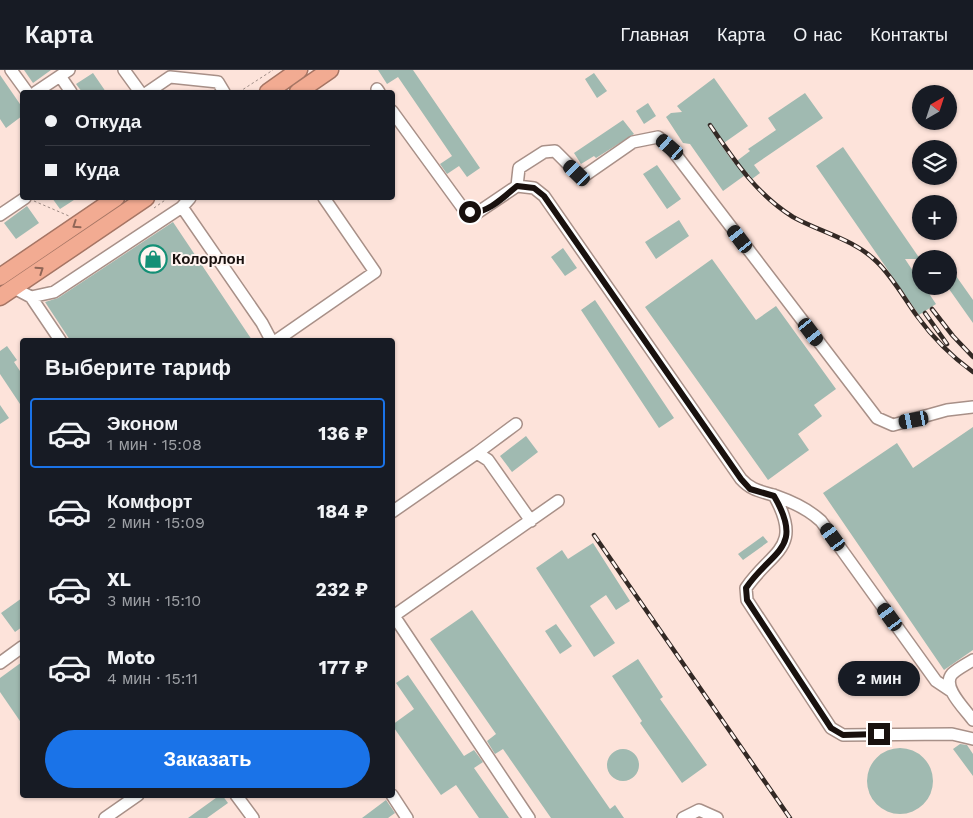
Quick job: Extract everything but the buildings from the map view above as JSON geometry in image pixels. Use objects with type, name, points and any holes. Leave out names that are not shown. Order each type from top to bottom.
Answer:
[{"type":"highway","points":[[271,90],[299,70]]},
{"type":"highway","points":[[301,90],[330,70]]},
{"type":"highway","points":[[14,288],[2,275],[113,200]]},
{"type":"highway","points":[[0,297],[143,200]]},
{"type":"street","points":[[11,70],[26,90]]},
{"type":"street","points":[[124,70],[139,90]]},
{"type":"street","points":[[39,90],[65,73],[69,90]]},
{"type":"street","points":[[151,90],[170,77],[218,82],[223,90]]},
{"type":"street","points":[[395,115],[462,207],[477,213],[484,211],[517,186],[534,188],[544,196],[741,479],[750,489],[809,510],[821,522],[936,681],[951,691],[973,720]]},
{"type":"street","points":[[517,186],[519,168],[551,150],[558,153],[577,173],[584,176],[633,142],[658,137],[670,147],[877,418],[893,424],[947,410],[973,407]]},
{"type":"street","points":[[0,215],[28,200]]},
{"type":"street","points":[[31,297],[54,292],[182,207],[188,200]]},
{"type":"street","points":[[280,338],[375,272],[325,200]]},
{"type":"street","points":[[182,207],[262,323],[270,338]]},
{"type":"street","points":[[14,288],[31,297],[59,338]]},
{"type":"street","points":[[395,510],[516,424]]},
{"type":"street","points":[[477,453],[488,460],[531,520]]},
{"type":"street","points":[[774,496],[782,510],[787,533],[781,549],[768,565],[754,576],[746,588],[747,600],[831,728],[843,735],[952,734],[973,739]]},
{"type":"street","points":[[395,616],[558,502]]},
{"type":"street","points":[[395,620],[529,818]]},
{"type":"street","points":[[0,663],[20,648]]},
{"type":"street","points":[[951,691],[950,680],[952,674],[973,660]]},
{"type":"street","points":[[105,818],[134,798]]},
{"type":"street","points":[[238,798],[253,818]]},
{"type":"street","points":[[394,798],[408,818]]},
{"type":"street","points":[[683,818],[699,810],[717,818]]},
{"type":"path","points":[[242,90],[273,70]]},
{"type":"path","points":[[32,200],[70,216]]},
{"type":"railway","points":[[710,125],[747,176],[780,208],[793,217],[857,247],[876,261],[893,280],[929,332],[957,360],[973,372]]},
{"type":"railway","points":[[932,309],[953,336],[973,357]]},
{"type":"railway","points":[[925,313],[947,344]]},
{"type":"railway","points":[[594,535],[790,818]]},
{"type":"place","name":"Колорлон","points":[[153,259]]},
{"type":"route","points":[[470,212],[484,211],[517,186],[534,188],[544,196],[741,479],[750,489],[774,496],[782,510],[787,533],[781,549],[768,565],[754,576],[746,588],[747,600],[831,728],[843,735],[879,734]]}]
